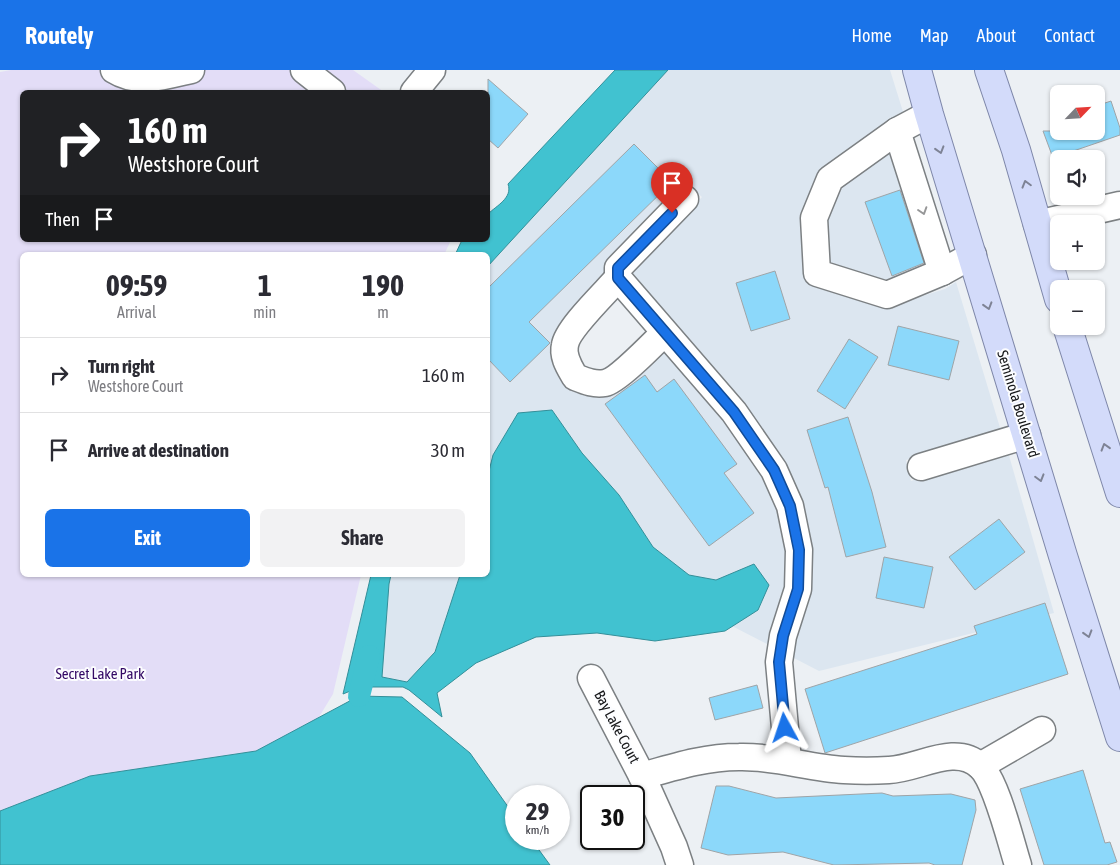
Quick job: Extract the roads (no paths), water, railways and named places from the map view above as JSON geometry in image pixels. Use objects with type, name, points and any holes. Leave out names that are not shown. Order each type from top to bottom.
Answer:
[{"type":"main road","name":"Seminola Boulevard","points":[[917,70],[1066,565],[1120,737]]},
{"type":"main road","points":[[989,70],[1016,150],[1054,280]]},
{"type":"main road","points":[[1070,335],[1120,493]]},
{"type":"street","points":[[114,70],[136,79],[160,77],[191,70]]},
{"type":"street","points":[[304,70],[329,90]]},
{"type":"street","points":[[416,90],[432,70]]},
{"type":"street","points":[[929,114],[897,132],[830,179],[814,218],[817,274],[887,295],[942,272],[973,255]]},
{"type":"street","points":[[897,132],[942,272]]},
{"type":"street","points":[[686,199],[618,268],[618,278],[734,412],[774,470],[790,506],[799,550],[798,589],[783,636],[779,662],[788,762]]},
{"type":"street","points":[[1037,224],[1120,205]]},
{"type":"street","points":[[618,278],[574,327],[564,344],[566,360],[575,377],[592,384],[607,384],[664,333]]},
{"type":"street","points":[[920,467],[1028,435]]},
{"type":"street","name":"Bay Lake Court","points":[[591,678],[642,776],[674,847],[680,865]]},
{"type":"street","points":[[980,766],[1042,730]]},
{"type":"street","points":[[642,776],[707,758],[740,756],[843,770],[892,770],[954,756],[980,766],[991,781],[1018,865]]},
{"type":"water","points":[[615,70],[668,70],[490,264],[490,252],[456,252],[461,242],[490,242],[490,212],[506,198],[509,189],[508,184]]},
{"type":"water","points":[[552,410],[582,453],[619,495],[653,547],[689,575],[716,580],[754,564],[769,585],[758,610],[725,631],[655,641],[597,633],[536,637],[476,663],[437,693],[442,717],[403,687],[360,687],[343,694],[371,577],[391,577],[382,677],[407,682],[435,652],[459,577],[490,577],[490,467],[493,455],[518,413]]},
{"type":"water","points":[[359,696],[402,697],[470,753],[505,802],[505,850],[539,850],[550,865],[0,865],[0,811],[90,776],[256,751]]},
{"type":"waterway","points":[[359,696],[369,656]]},
{"type":"park label","name":"Secret Lake Park","points":[[100,674]]}]
